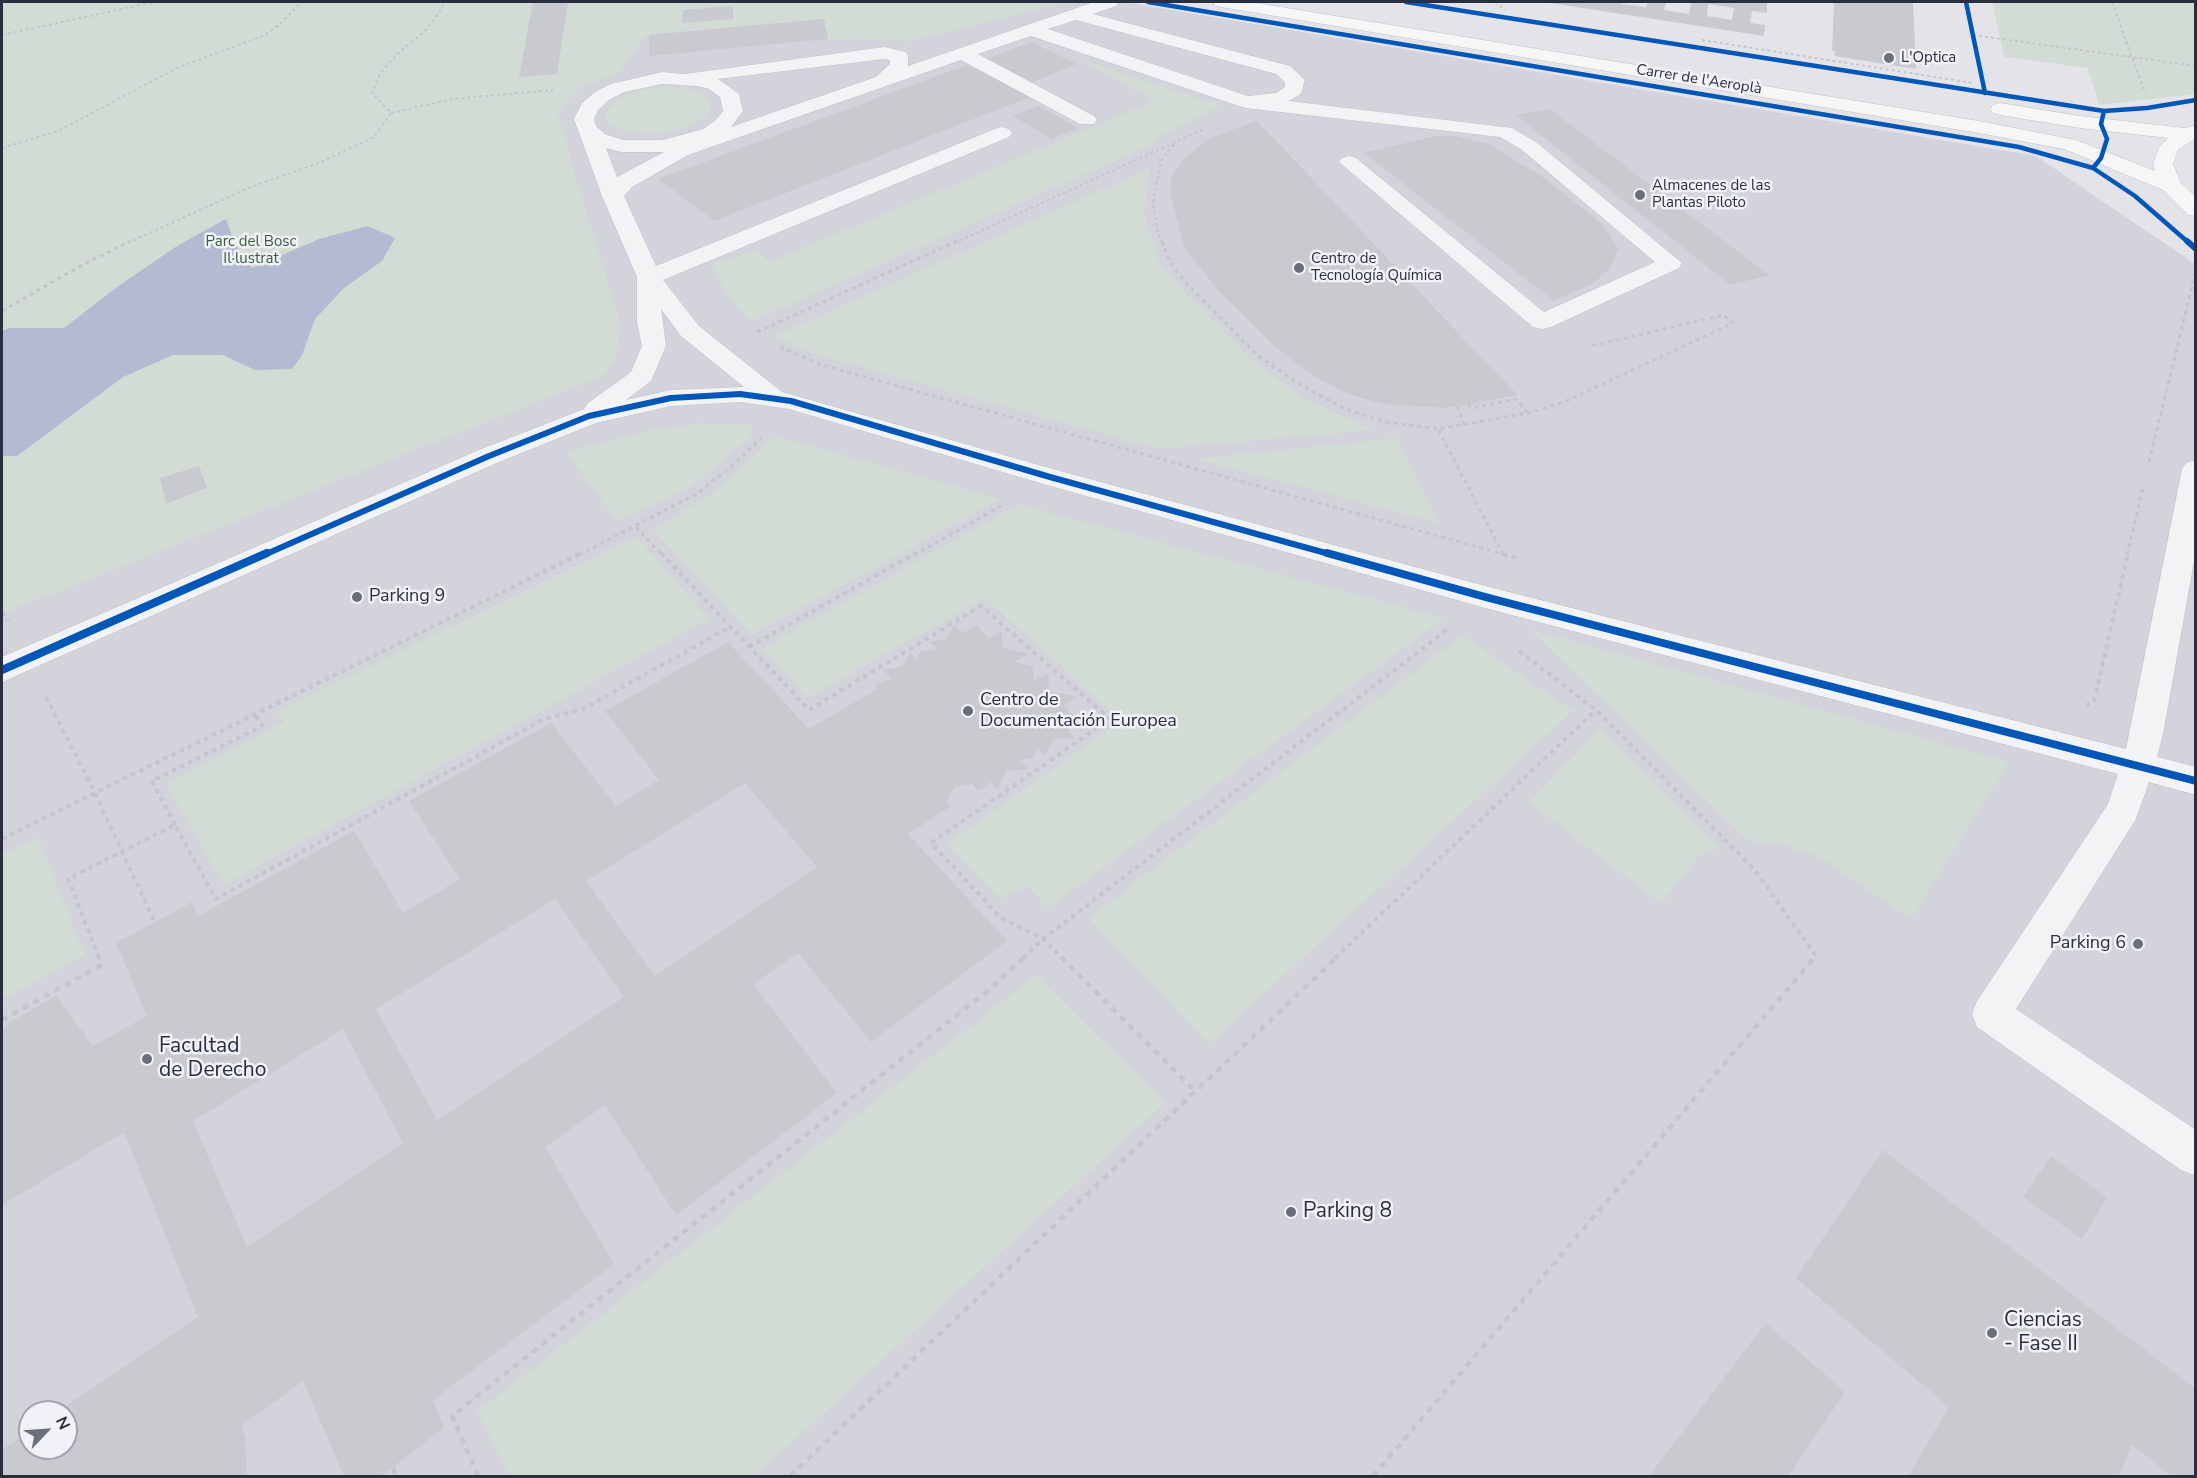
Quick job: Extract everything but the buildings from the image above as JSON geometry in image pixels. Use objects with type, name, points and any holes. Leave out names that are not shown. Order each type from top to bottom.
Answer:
[{"type":"main road","name":"Carrer de l'Aeroplà","points":[[1221,2],[2069,144],[2172,185]]},
{"type":"main road","name":"Carrer de l'Aeroplà","points":[[1388,9],[2101,124],[2191,132]]},
{"type":"main road","points":[[2191,132],[2169,147],[2163,164],[2172,185],[2196,210]]},
{"type":"street","points":[[613,196],[624,182],[681,151],[1110,2]]},
{"type":"street","points":[[1074,14],[1283,70],[1295,80],[1294,90],[1281,98],[1245,102]]},
{"type":"street","points":[[1029,29],[1245,102],[1505,132],[1529,146],[1671,263],[1542,322],[1349,162]]},
{"type":"street","points":[[782,399],[690,332],[650,277],[613,196],[584,119],[589,107],[602,96],[618,88],[643,81],[884,53],[899,56],[898,65],[884,80]]},
{"type":"street","points":[[962,53],[1087,120]]},
{"type":"street","points":[[590,132],[598,138],[621,146],[663,146],[710,133],[723,124],[733,111],[729,94],[716,85],[684,78]]},
{"type":"street","points":[[650,277],[1002,133]]},
{"type":"street","points":[[588,416],[642,376],[654,346],[649,322],[650,277]]},
{"type":"street","points":[[2,670],[489,456],[588,416],[671,398],[740,394],[782,399],[1062,480],[1490,598],[2196,781]]},
{"type":"street","points":[[2196,469],[2147,734],[2124,809],[1991,1014],[2196,1155]]},
{"type":"path","points":[[2,35],[154,2]]},
{"type":"path","points":[[2,148],[58,131],[179,67],[263,36],[280,24],[301,2]]},
{"type":"path","points":[[391,112],[372,93],[381,72],[399,52],[423,33],[440,12],[444,2]]},
{"type":"path","points":[[1494,8],[1505,10],[1495,2]]},
{"type":"path","points":[[2101,124],[2104,111],[2150,107],[2112,2]]},
{"type":"path","points":[[1500,16],[1512,18]]},
{"type":"path","points":[[1970,24],[1974,45]]},
{"type":"path","points":[[1972,35],[2196,66]]},
{"type":"path","points":[[1702,44],[1982,84],[1980,74]]},
{"type":"path","points":[[1702,44],[1973,92]]},
{"type":"path","points":[[2,311],[86,263],[140,237],[248,188],[320,163],[374,137],[391,112],[452,99],[558,89]]},
{"type":"path","points":[[762,339],[751,335],[1214,124]]},
{"type":"path","points":[[1175,142],[1161,162],[1153,202],[1157,229],[1168,261],[1187,284],[1257,355],[1299,384],[1343,408],[1385,422],[1438,429],[1528,413],[1562,403],[1733,323],[1724,315],[1581,349]]},
{"type":"path","points":[[772,343],[822,365],[1503,554],[1438,429]]},
{"type":"path","points":[[2,839],[636,527],[698,493],[734,464],[772,427],[782,399],[822,365]]},
{"type":"path","points":[[1468,404],[1472,408],[1516,399],[1528,413]]},
{"type":"path","points":[[1457,406],[1465,425]]},
{"type":"path","points":[[749,647],[1009,502]]},
{"type":"path","points":[[636,527],[809,710],[981,606],[1110,719],[931,843],[1001,918],[1043,939],[1196,1092]]},
{"type":"path","points":[[478,1476],[452,1416],[991,988],[1043,939],[1452,625]]},
{"type":"path","points":[[255,716],[261,726],[152,781],[216,899],[544,720],[583,709],[730,627]]},
{"type":"path","points":[[1373,1476],[1816,956],[1755,870],[1596,710],[1512,646]]},
{"type":"path","points":[[42,689],[95,794],[155,923]]},
{"type":"path","points":[[790,1476],[1596,710]]},
{"type":"path","points":[[2,1020],[102,965],[68,879],[175,825]]},
{"type":"path","points":[[393,1468],[396,1476]]},
{"type":"shaded area","points":[[2,2],[1124,2],[2036,156],[2195,264],[2195,1476],[2,1476]]},
{"type":"green space","name":"Parc del Bosc Il·lustrat","points":[[2,2],[1070,2],[911,41],[828,39],[824,19],[646,35],[621,71],[581,88],[558,113],[621,325],[616,357],[603,376],[2,614]]},
{"type":"green space","points":[[1992,2],[2195,2],[2195,94],[2099,105],[2088,68],[2004,57]]},
{"type":"green space","points":[[1073,56],[1221,106],[1163,135],[1149,146],[751,322],[727,296],[712,264],[757,249],[769,262],[1154,101]]},
{"type":"green space","points":[[667,86],[702,92],[711,103],[710,110],[705,117],[685,128],[657,134],[629,133],[610,125],[606,119],[605,113],[616,100],[639,90]]},
{"type":"green space","points":[[1150,168],[1144,214],[1161,267],[1257,364],[1306,399],[1374,430],[1159,449],[813,354],[774,336]]},
{"type":"green space","points":[[699,423],[753,425],[750,437],[693,486],[617,522],[566,452],[656,429]]},
{"type":"green space","points":[[776,436],[1001,499],[752,635],[652,529],[710,495]]},
{"type":"green space","points":[[1397,438],[1440,523],[1194,459]]},
{"type":"green space","points":[[1018,504],[1445,618],[1048,908],[1027,886],[1000,899],[946,844],[1121,721],[985,598],[808,698],[761,649]]},
{"type":"green space","points":[[637,536],[709,619],[224,885],[166,784],[284,722],[276,712]]},
{"type":"green space","points":[[1529,629],[2009,762],[1911,919],[1819,857],[1785,846],[1747,840]]},
{"type":"green space","points":[[1462,635],[1573,711],[1209,1044],[1088,918]]},
{"type":"green space","points":[[1600,729],[1720,847],[1699,856],[1661,904],[1529,802]]},
{"type":"green space","points":[[38,837],[85,955],[2,1000],[2,855]]},
{"type":"green space","points":[[1036,975],[1165,1103],[755,1476],[510,1476],[477,1412]]},
{"type":"water","points":[[226,219],[235,244],[252,268],[319,239],[368,226],[395,238],[382,261],[344,288],[315,319],[302,355],[292,369],[255,370],[223,355],[173,355],[123,377],[17,456],[2,456],[2,331],[10,328],[64,328],[117,287],[177,246]]},
{"type":"cycle path","points":[[1148,2],[2019,147],[2093,168],[2101,158],[2107,139],[2101,124],[2104,111]]},
{"type":"cycle path","points":[[1406,2],[2104,111],[2147,108],[2196,100]]},
{"type":"cycle path","points":[[1966,2],[1985,93]]},
{"type":"cycle path","points":[[2093,168],[2135,196],[2196,249]]},
{"type":"cycle path","points":[[2,670],[489,456],[589,416],[671,398],[740,394],[791,401],[1050,477],[1489,598],[2196,781]]},
{"type":"place","name":"L'Optica","points":[[1889,58]]},
{"type":"place","name":"Almacenes de las Plantas Piloto","points":[[1640,195]]},
{"type":"place","name":"Centro de Tecnología Química","points":[[1299,268]]},
{"type":"place","name":"Parking 9","points":[[357,597]]},
{"type":"place","name":"Centro de Documentación Europea","points":[[968,711]]},
{"type":"place","name":"Parking 6","points":[[2138,944]]},
{"type":"place","name":"Facultad de Derecho","points":[[147,1059]]},
{"type":"place","name":"Parking 8","points":[[1291,1212]]},
{"type":"place","name":"Ciencias - Fase II","points":[[1992,1333]]}]
